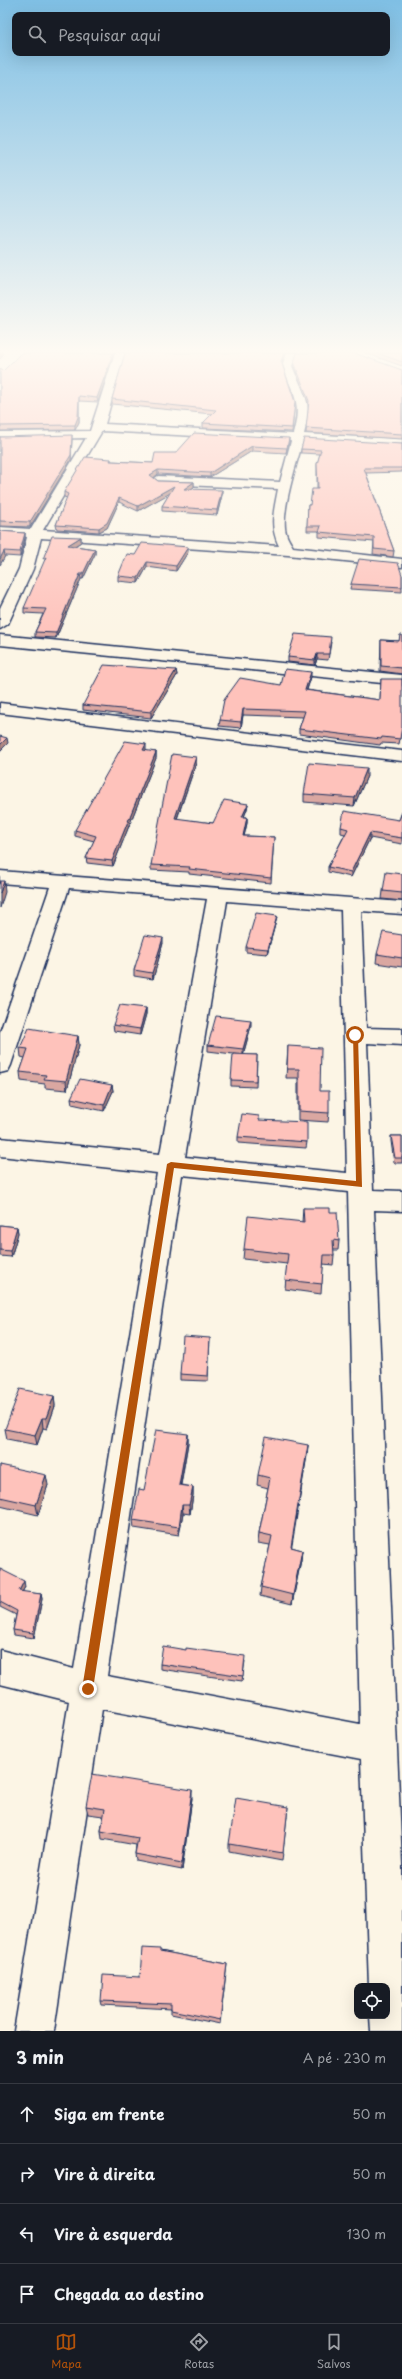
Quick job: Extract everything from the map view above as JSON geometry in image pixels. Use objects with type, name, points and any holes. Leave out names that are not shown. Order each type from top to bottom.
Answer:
[{"type":"street","points":[[0,624],[7,594],[26,569],[35,533],[85,448]]},
{"type":"street","points":[[288,551],[279,533],[279,517],[295,448]]},
{"type":"street","points":[[158,480],[285,486]]},
{"type":"street","points":[[0,531],[288,551],[402,563]]},
{"type":"street","points":[[0,640],[402,680]]},
{"type":"street","points":[[0,708],[402,756]]},
{"type":"street","points":[[0,877],[402,908]]},
{"type":"street","points":[[0,1065],[61,882]]},
{"type":"street","points":[[34,2031],[171,1164],[218,894]]},
{"type":"street","points":[[351,905],[378,1745],[391,2031]]},
{"type":"street","points":[[355,1035],[402,1037]]},
{"type":"street","points":[[0,1147],[171,1164],[360,1192],[402,1201]]},
{"type":"street","points":[[0,1667],[88,1689],[378,1745]]},
{"type":"building","points":[[0,448],[71,448],[71,455],[30,522],[0,521]]},
{"type":"building","points":[[181,448],[249,448],[210,473],[158,470],[150,475],[158,481],[194,482],[184,489],[222,490],[217,510],[162,506],[174,486],[138,506],[119,498],[107,523],[99,528],[56,525],[68,494],[64,492],[85,457],[111,459],[110,461],[153,463],[155,453],[176,453]]},
{"type":"building","points":[[301,448],[402,448],[402,468],[364,468],[394,551],[374,549],[374,537],[319,532],[321,526],[307,526],[308,505],[310,505],[312,489],[318,489],[317,464],[321,450],[301,449]]},
{"type":"building","points":[[0,531],[25,533],[20,552],[4,551],[0,559]]},
{"type":"building","points":[[52,536],[81,537],[68,545],[95,549],[83,574],[80,574],[56,633],[35,632],[46,609],[24,608],[46,557],[43,559]]},
{"type":"building","points":[[142,543],[188,547],[176,566],[147,562],[138,578],[118,576],[127,554],[135,555]]},
{"type":"building","points":[[359,559],[398,563],[402,575],[402,587],[351,584]]},
{"type":"building","points":[[295,634],[331,637],[329,654],[317,654],[315,660],[288,657]]},
{"type":"building","points":[[400,635],[402,635],[402,668],[381,666],[381,640],[399,641]]},
{"type":"building","points":[[104,665],[176,670],[151,712],[83,705]]},
{"type":"building","points":[[285,669],[311,672],[305,690],[380,700],[381,679],[402,679],[402,727],[400,739],[382,737],[381,739],[299,729],[305,711],[243,709],[241,722],[220,720],[224,700],[240,678],[281,685]]},
{"type":"building","points":[[0,736],[7,738],[0,745]]},
{"type":"building","points":[[125,741],[146,744],[143,750],[156,752],[112,861],[86,858],[96,836],[75,830]]},
{"type":"building","points":[[172,754],[196,757],[175,818],[213,823],[224,800],[248,804],[242,817],[247,817],[243,836],[274,837],[271,878],[189,869],[190,867],[151,865]]},
{"type":"building","points":[[309,763],[367,768],[355,798],[304,794]]},
{"type":"building","points":[[344,811],[399,820],[402,812],[402,838],[370,833],[351,872],[328,867],[348,829],[341,827]]},
{"type":"building","points":[[386,872],[402,874],[402,893],[383,891]]},
{"type":"building","points":[[0,881],[4,881],[0,893]]},
{"type":"building","points":[[256,913],[277,916],[268,949],[246,947]]},
{"type":"building","points":[[383,932],[402,935],[402,958],[377,954]]},
{"type":"building","points":[[145,935],[163,938],[152,973],[134,970]]},
{"type":"building","points":[[120,1005],[146,1008],[140,1029],[113,1025]]},
{"type":"building","points":[[216,1016],[251,1020],[243,1049],[208,1045]]},
{"type":"building","points":[[29,1028],[78,1036],[66,1081],[44,1079],[46,1075],[20,1072],[28,1049],[20,1048]]},
{"type":"building","points":[[288,1046],[321,1048],[320,1091],[329,1091],[329,1113],[299,1111],[299,1069],[287,1069]]},
{"type":"building","points":[[233,1054],[257,1055],[256,1081],[231,1080]]},
{"type":"building","points":[[80,1079],[112,1085],[104,1105],[71,1098]]},
{"type":"building","points":[[242,1114],[259,1116],[259,1120],[307,1122],[307,1142],[238,1137]]},
{"type":"building","points":[[391,1136],[402,1136],[402,1158],[395,1158]]},
{"type":"building","points":[[303,1208],[330,1208],[330,1212],[337,1212],[339,1241],[333,1240],[334,1255],[324,1255],[322,1284],[285,1280],[288,1254],[244,1249],[248,1216],[304,1222]]},
{"type":"building","points":[[0,1225],[17,1227],[10,1251],[0,1250]]},
{"type":"building","points":[[183,1336],[210,1338],[208,1376],[180,1374]]},
{"type":"building","points":[[20,1389],[54,1396],[46,1418],[42,1418],[35,1435],[5,1429]]},
{"type":"building","points":[[156,1430],[188,1434],[179,1485],[193,1487],[189,1505],[182,1505],[179,1527],[133,1520],[139,1489],[144,1490]]},
{"type":"building","points":[[266,1437],[308,1445],[291,1547],[302,1550],[293,1595],[261,1587],[272,1536],[259,1533],[270,1478],[258,1475]]},
{"type":"building","points":[[0,1465],[46,1475],[36,1505],[0,1497]]},
{"type":"building","points":[[0,1569],[24,1581],[19,1591],[41,1594],[33,1633],[13,1630],[17,1611],[0,1602]]},
{"type":"building","points":[[163,1646],[245,1656],[243,1676],[160,1664]]},
{"type":"building","points":[[92,1774],[192,1790],[182,1863],[135,1854],[138,1838],[101,1831],[105,1809],[86,1806]]},
{"type":"building","points":[[236,1798],[288,1807],[283,1853],[229,1844]]},
{"type":"building","points":[[142,1948],[160,1949],[160,1951],[227,1964],[220,2020],[171,2010],[171,2004],[101,2001],[103,1975],[140,1977]]},
{"type":"route","points":[[88,1689],[171,1164],[360,1184],[355,1035]]}]
